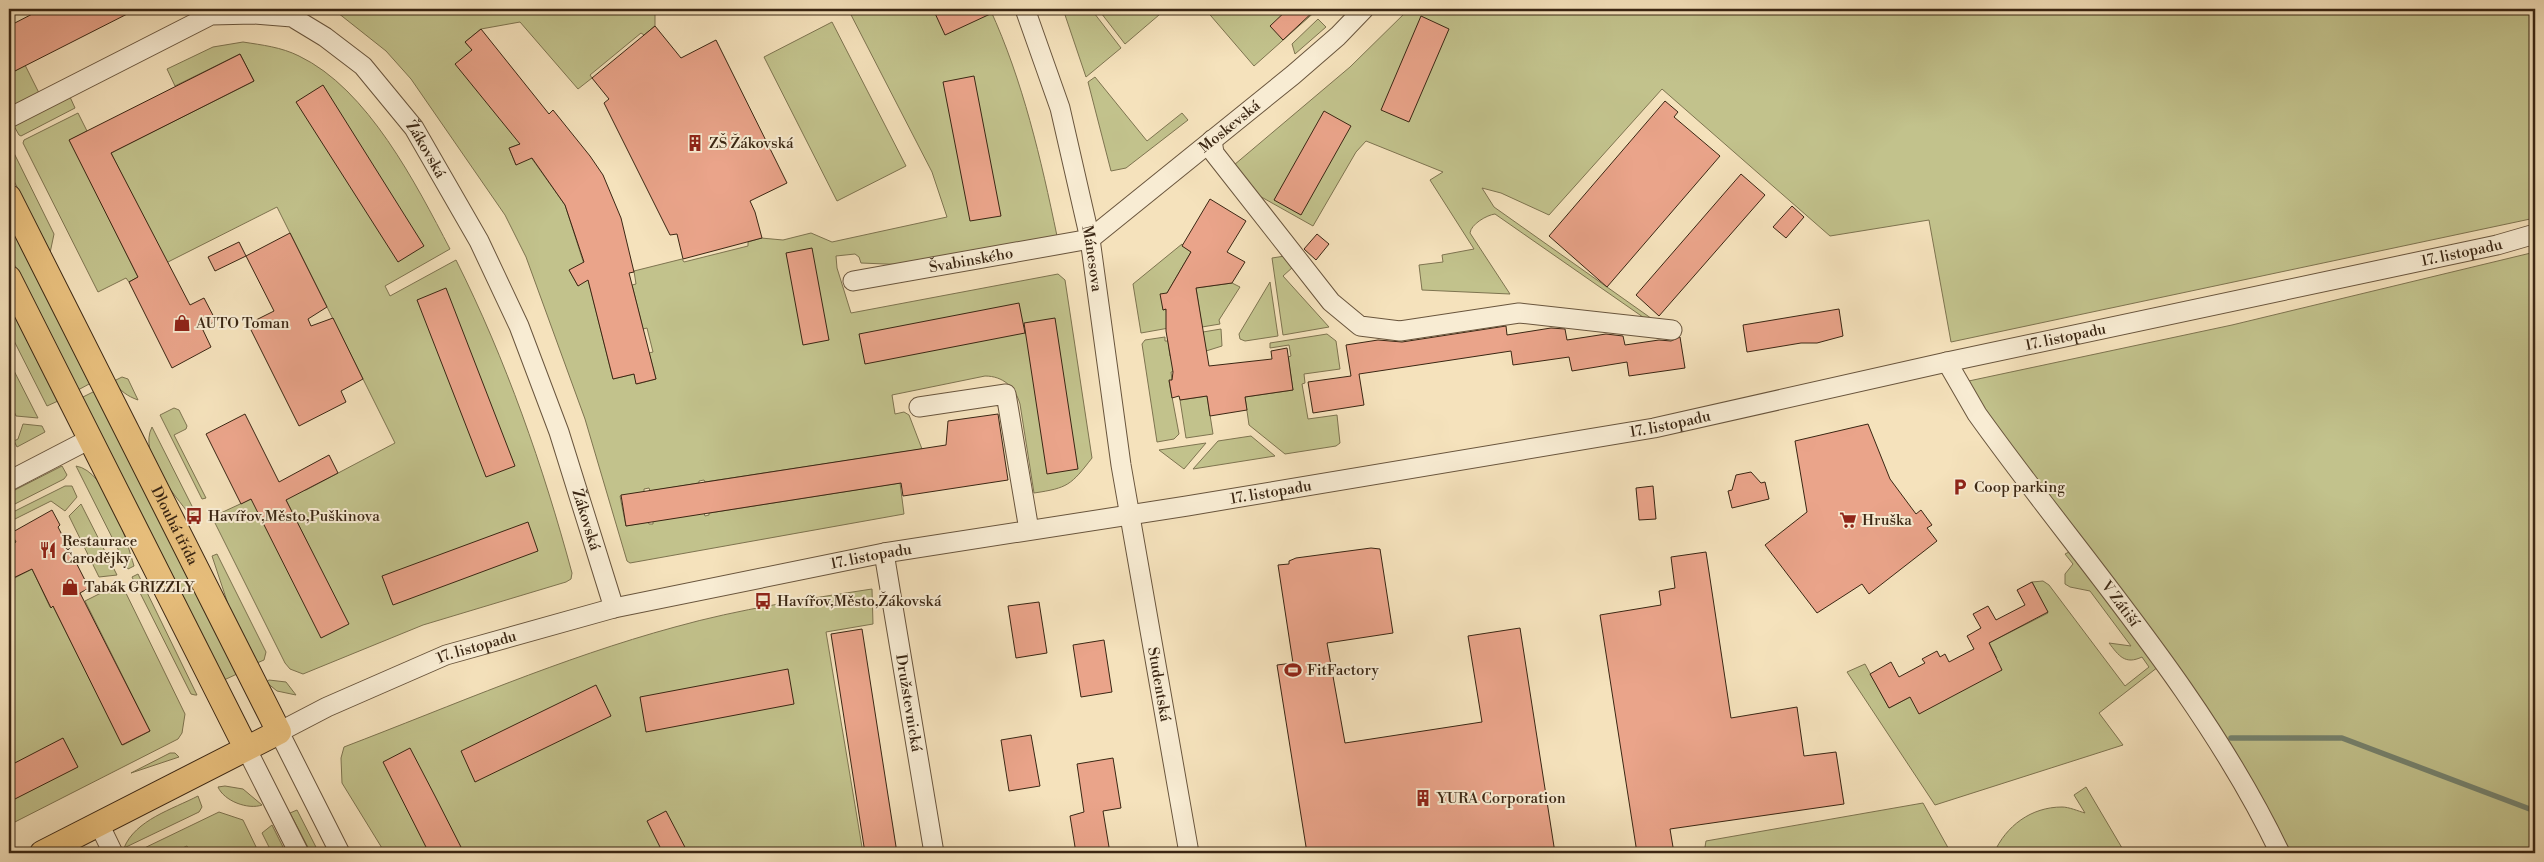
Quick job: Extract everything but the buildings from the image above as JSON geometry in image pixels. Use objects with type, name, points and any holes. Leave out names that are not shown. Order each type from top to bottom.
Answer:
[{"type":"main road","name":"Dlouhá třída","points":[[9,198],[279,732]]},
{"type":"main road","points":[[9,278],[246,748]]},
{"type":"main road","name":"17. listopadu","points":[[42,853],[279,732]]},
{"type":"street","name":"Mánesova","points":[[1025,9],[1060,108],[1090,239],[1130,515]]},
{"type":"street","name":"Moskevská","points":[[1090,239],[1306,64],[1364,9]]},
{"type":"street","name":"Žákovská","points":[[9,118],[211,15],[293,13],[363,66],[414,128],[479,241],[519,326],[559,432],[614,608]]},
{"type":"street","points":[[1212,140],[1214,153],[1331,302],[1360,326],[1400,331],[1519,313],[1672,330]]},
{"type":"street","name":"17. listopadu","points":[[279,732],[327,707],[446,655],[614,608],[884,553],[1130,515],[1654,428],[1946,362],[2487,248],[2535,234]]},
{"type":"street","name":"Švabinského","points":[[853,280],[1090,239]]},
{"type":"street","name":"V Zátiší","points":[[1946,362],[1957,383],[1982,421],[2212,731],[2280,853]]},
{"type":"street","points":[[919,407],[1006,394],[1029,530]]},
{"type":"street","points":[[9,481],[90,440]]},
{"type":"street","name":"Studentská","points":[[1130,515],[1189,853]]},
{"type":"street","name":"Družstevnická","points":[[884,553],[934,853]]},
{"type":"street","name":"Dlouhá třída","points":[[279,732],[340,853]]},
{"type":"street","points":[[246,748],[299,853]]},
{"type":"street","points":[[99,824],[113,853]]},
{"type":"green space","points":[[333,9],[655,9],[655,26],[644,35],[641,33],[590,75],[592,78],[578,89],[520,22],[481,29],[465,42],[472,50],[520,144],[509,148],[516,165],[530,156],[565,205],[584,264],[571,271],[569,270],[578,286],[588,279],[613,379],[634,374],[637,384],[656,379],[649,353],[653,352],[647,328],[643,329],[632,285],[636,284],[634,271],[682,259],[684,262],[748,246],[748,242],[761,238],[783,240],[811,233],[832,242],[947,217],[932,172],[848,9],[990,9],[1012,64],[1030,121],[1057,236],[910,265],[861,263],[859,257],[855,254],[836,256],[837,268],[851,313],[1058,274],[1065,280],[1092,458],[1068,484],[1034,493],[1020,404],[1015,392],[1003,380],[985,376],[892,395],[895,414],[904,412],[909,415],[922,449],[705,482],[704,480],[699,481],[699,483],[650,491],[649,488],[644,489],[644,492],[620,496],[626,526],[648,522],[653,524],[653,521],[704,513],[705,516],[709,515],[709,513],[900,483],[904,514],[630,563],[627,561],[585,419],[526,257],[505,215],[411,79],[386,51]]},
{"type":"green space","points":[[1063,9],[1091,9],[1121,48],[1086,77]]},
{"type":"green space","points":[[1098,9],[1166,9],[1125,44]]},
{"type":"green space","points":[[1205,9],[1318,9],[1254,66]]},
{"type":"green space","points":[[1409,9],[2535,9],[2535,218],[1951,342],[1929,220],[1830,236],[1662,89],[1549,215],[1501,193],[1482,188],[1494,207],[1655,321],[1647,320],[1495,214],[1480,220],[1473,226],[1470,233],[1510,294],[1422,290],[1419,265],[1443,262],[1442,255],[1474,249],[1430,180],[1443,172],[1366,141],[1356,152],[1313,226],[1256,194],[1234,165],[1350,67]]},
{"type":"green space","points":[[1318,19],[1326,27],[1295,54],[1292,44]]},
{"type":"green space","points":[[832,22],[906,166],[837,201],[764,57]]},
{"type":"green space","points":[[243,42],[285,50],[324,71],[347,91],[388,140],[422,196],[450,249],[385,286],[390,296],[456,260],[491,336],[522,414],[549,493],[572,573],[571,579],[566,582],[423,625],[303,674],[290,669],[285,663],[212,517],[251,499],[348,624],[279,486],[306,490],[395,443],[277,207],[166,263],[111,153],[254,81],[240,54],[175,86],[167,69],[213,47]]},
{"type":"green space","points":[[25,65],[39,93],[9,108],[9,74]]},
{"type":"green space","points":[[1095,77],[1147,141],[1182,113],[1188,120],[1126,168],[1111,171],[1088,82]]},
{"type":"green space","points":[[70,97],[75,108],[21,136],[19,135],[14,126]]},
{"type":"green space","points":[[78,113],[87,131],[70,140],[138,277],[129,282],[126,278],[98,292],[23,143],[24,140]]},
{"type":"green space","points":[[9,143],[54,234],[50,253],[9,171]]},
{"type":"green space","points":[[9,220],[91,383],[78,390],[9,254]]},
{"type":"green space","points":[[1182,244],[1191,252],[1167,293],[1163,310],[1166,309],[1169,328],[1141,333],[1133,284]]},
{"type":"green space","points":[[2535,252],[2535,853],[2275,853],[2205,731],[2158,667],[2099,713],[2123,745],[1935,805],[1847,672],[1865,664],[1889,708],[1935,684],[1939,689],[1997,658],[1989,643],[2048,613],[2032,582],[2043,581],[2049,585],[2125,686],[2149,667],[2142,657],[2131,660],[2123,658],[2109,643],[2131,646],[2090,591],[2070,587],[2065,584],[2065,574],[2073,564],[2065,554],[2075,549],[1964,382],[2232,325]]},
{"type":"green space","points":[[1285,256],[1293,267],[1283,276],[1329,327],[1283,335],[1272,258]]},
{"type":"green space","points":[[1270,282],[1278,336],[1245,341],[1240,339],[1239,334]]},
{"type":"green space","points":[[1232,283],[1240,287],[1219,320],[1220,324],[1202,327],[1196,288]]},
{"type":"green space","points":[[9,303],[58,401],[47,406],[9,331]]},
{"type":"green space","points":[[1221,329],[1222,346],[1206,351],[1203,332]]},
{"type":"green space","points":[[1327,334],[1336,341],[1340,369],[1304,374],[1305,383],[1302,384],[1308,419],[1337,415],[1340,443],[1336,446],[1285,454],[1249,425],[1245,397],[1293,390],[1288,357],[1291,356],[1289,345],[1270,348],[1270,343]]},
{"type":"green space","points":[[1165,337],[1165,341],[1168,341],[1170,356],[1173,356],[1176,371],[1171,372],[1172,380],[1169,381],[1179,434],[1174,439],[1157,442],[1142,344],[1145,340]]},
{"type":"green space","points":[[9,361],[38,418],[16,416],[9,400]]},
{"type":"green space","points":[[122,377],[128,379],[138,400],[124,393],[116,385],[114,381]]},
{"type":"green space","points":[[95,391],[237,674],[224,680],[81,398]]},
{"type":"green space","points":[[1207,396],[1213,434],[1186,438],[1180,400]]},
{"type":"green space","points":[[174,408],[179,410],[187,426],[186,429],[174,435],[206,498],[202,499],[160,415]]},
{"type":"green space","points":[[23,424],[42,426],[45,432],[17,447],[14,441],[18,439]]},
{"type":"green space","points":[[152,427],[195,512],[190,515],[167,485],[154,461],[149,438]]},
{"type":"green space","points":[[1251,436],[1275,456],[1193,469],[1218,441]]},
{"type":"green space","points":[[1206,443],[1184,469],[1159,450]]},
{"type":"green space","points":[[62,466],[67,475],[64,479],[9,507],[9,493]]},
{"type":"green space","points":[[76,466],[87,471],[97,480],[106,493],[114,508],[134,566],[128,569]]},
{"type":"green space","points":[[65,486],[72,486],[77,497],[65,511],[51,501],[9,522],[9,514]]},
{"type":"green space","points":[[81,504],[117,575],[99,577],[69,516]]},
{"type":"green space","points":[[217,554],[266,652],[264,660],[257,663],[231,613],[212,556]]},
{"type":"green space","points":[[32,569],[50,607],[53,606],[123,745],[150,731],[85,601],[121,583],[185,714],[182,733],[178,739],[9,825],[9,581]]},
{"type":"green space","points":[[138,574],[197,695],[191,694],[132,577]]},
{"type":"green space","points":[[872,589],[873,624],[826,632],[863,853],[385,853],[342,783],[341,758],[344,747],[549,668],[633,639],[699,621],[773,605]]},
{"type":"green space","points":[[269,680],[286,682],[296,695],[277,691],[266,682]]},
{"type":"green space","points":[[170,753],[175,753],[179,757],[131,773]]},
{"type":"green space","points":[[225,786],[243,789],[262,805],[250,806],[231,800],[218,787]]},
{"type":"green space","points":[[2086,787],[2125,853],[1994,853],[2005,834],[2030,814],[2040,810],[2062,807],[2085,813],[2074,795]]},
{"type":"green space","points":[[198,796],[202,807],[199,812],[124,848],[129,838],[146,823],[156,816]]},
{"type":"green space","points":[[1923,803],[1951,853],[1704,853],[1706,841]]},
{"type":"green space","points":[[297,810],[319,853],[311,853],[290,813]]},
{"type":"green space","points":[[219,812],[243,820],[259,853],[191,853],[187,846],[171,853],[134,853]]},
{"type":"green space","points":[[272,825],[286,853],[272,853],[262,833]]},
{"type":"waterway","points":[[2231,738],[2342,738],[2535,811]]},
{"type":"place","name":"ZŠ Žákovská","points":[[695,143]]},
{"type":"place","name":"AUTO Toman","points":[[182,323]]},
{"type":"place","name":"Coop parking","points":[[1960,487]]},
{"type":"place","name":"Havířov,Město,Puškinova","points":[[194,516]]},
{"type":"place","name":"Hruška","points":[[1848,520]]},
{"type":"place","name":"Restaurace Čarodějky","points":[[48,550]]},
{"type":"place","name":"Tabák GRIZZLY","points":[[70,587]]},
{"type":"place","name":"Havířov,Město,Žákovská","points":[[763,601]]},
{"type":"place","name":"FitFactory","points":[[1293,670]]},
{"type":"place","name":"YURA Corporation","points":[[1423,798]]}]
